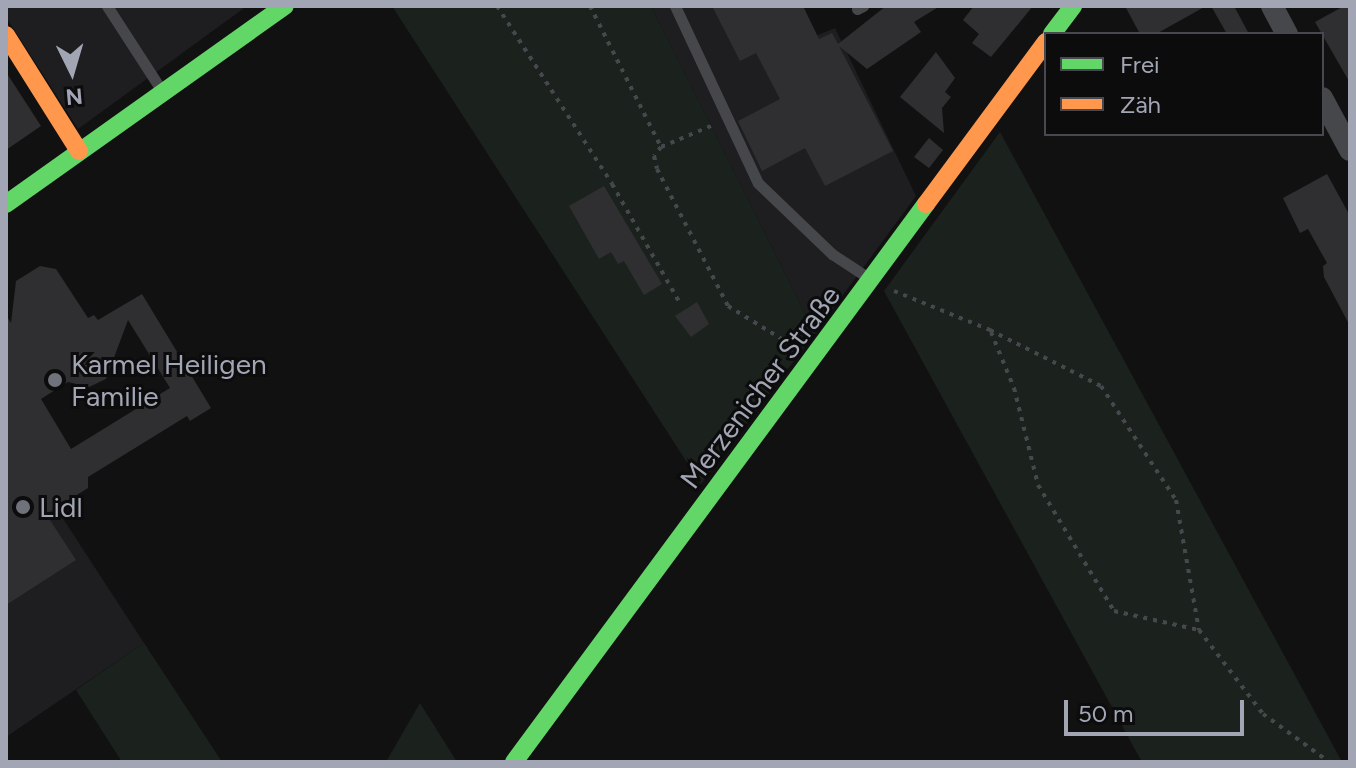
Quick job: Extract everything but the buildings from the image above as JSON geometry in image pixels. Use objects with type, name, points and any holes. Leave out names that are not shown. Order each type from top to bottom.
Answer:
[{"type":"street","points":[[1054,32],[1073,6]]},
{"type":"street","points":[[1272,6],[1286,32]]},
{"type":"street","points":[[6,204],[278,8]]},
{"type":"street","points":[[6,35],[79,151]]},
{"type":"street","name":"Merzenicher Straße","points":[[514,762],[533,747],[1044,45]]},
{"type":"street","points":[[1324,101],[1347,137]]},
{"type":"lane","points":[[107,6],[163,92]]},
{"type":"lane","points":[[675,6],[758,183],[832,254],[871,286]]},
{"type":"path","points":[[497,6],[612,184],[681,305]]},
{"type":"path","points":[[590,6],[661,147]]},
{"type":"path","points":[[711,126],[661,147],[654,156],[657,169],[723,299],[816,360]]},
{"type":"path","points":[[871,286],[887,288],[990,330],[1101,386],[1176,500],[1199,630],[1263,714],[1329,762]]},
{"type":"path","points":[[990,330],[1014,388],[1038,485],[1114,611],[1199,630]]},
{"type":"shaded area","points":[[6,6],[247,6],[78,129],[6,17]]},
{"type":"shaded area","points":[[392,6],[651,6],[815,333],[701,484]]},
{"type":"shaded area","points":[[651,6],[766,6],[788,47],[835,28],[916,196],[815,333]]},
{"type":"shaded area","points":[[1000,132],[1342,762],[1142,762],[884,291]]},
{"type":"shaded area","points":[[6,431],[144,643],[6,737]]},
{"type":"shaded area","points":[[144,643],[222,762],[122,762],[76,690]]},
{"type":"shaded area","points":[[420,703],[457,762],[386,762]]},
{"type":"traffic: fast","points":[[6,204],[285,6]]},
{"type":"traffic: fast","points":[[1054,32],[1073,6]]},
{"type":"traffic: fast","points":[[514,762],[926,204]]},
{"type":"traffic: slow","points":[[6,35],[79,151]]},
{"type":"traffic: slow","points":[[926,204],[1044,45]]},
{"type":"place","name":"Karmel Heiligen Familie","points":[[55,380]]},
{"type":"place","name":"Lidl","points":[[23,507]]}]
